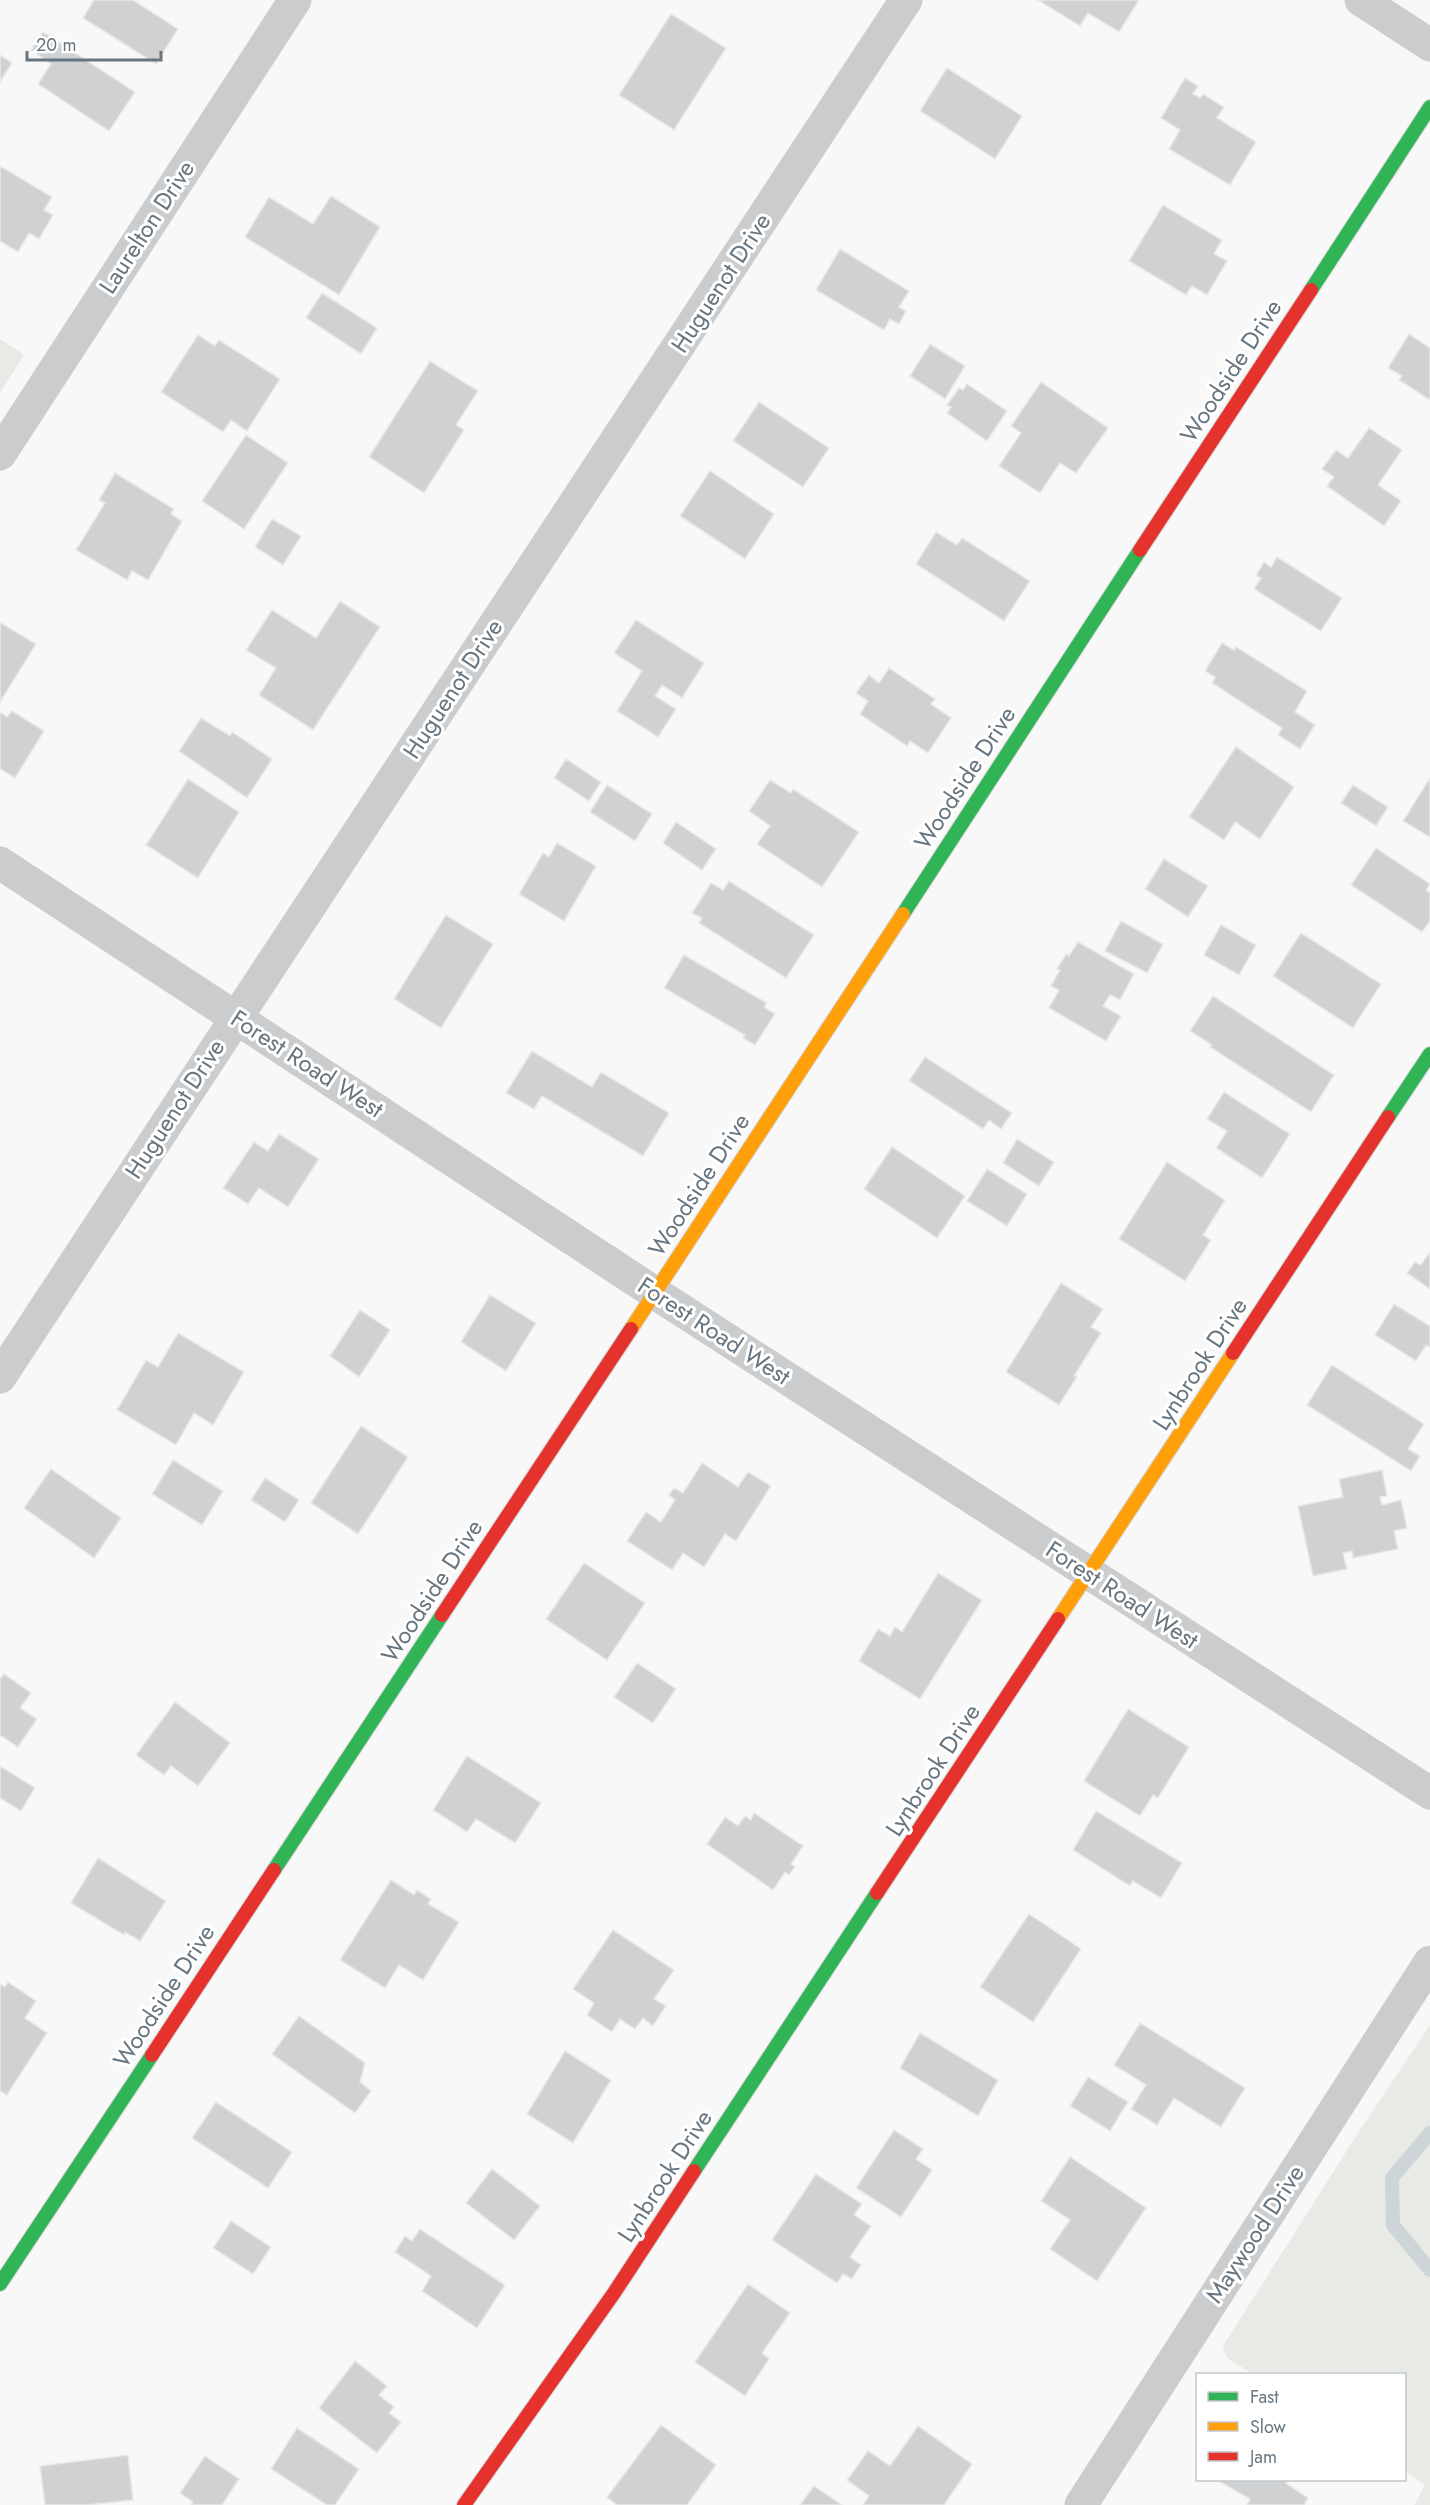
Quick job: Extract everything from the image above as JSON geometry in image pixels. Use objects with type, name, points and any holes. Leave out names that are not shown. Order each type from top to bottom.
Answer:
[{"type":"street","name":"Laurelton Drive","points":[[0,454],[295,0]]},
{"type":"street","name":"Huguenot Drive","points":[[0,1377],[906,0]]},
{"type":"street","points":[[1361,0],[1430,45]]},
{"type":"street","name":"Woodside Drive","points":[[0,2284],[656,1293],[1430,107]]},
{"type":"street","name":"Forest Road West","points":[[0,863],[656,1293],[1430,1793]]},
{"type":"street","name":"Lynbrook Drive","points":[[464,2505],[614,2294],[1430,1054]]},
{"type":"street","name":"Maywood Drive","points":[[1081,2505],[1430,1962]]},
{"type":"shaded area","points":[[0,339],[24,355],[0,393]]},
{"type":"shaded area","points":[[1430,2025],[1430,2505],[1414,2505],[1425,2485],[1406,2473],[1406,2373],[1251,2373],[1227,2358],[1223,2346],[1351,2144]]},
{"type":"building","points":[[94,0],[133,0],[178,29],[156,64],[83,18]]},
{"type":"building","points":[[1038,0],[1139,0],[1119,32],[1088,13],[1080,26]]},
{"type":"building","points":[[671,14],[726,48],[674,130],[619,95]]},
{"type":"building","points":[[43,32],[135,92],[109,131],[38,84],[51,64],[31,50]]},
{"type":"building","points":[[0,55],[12,63],[0,82]]},
{"type":"building","points":[[947,68],[1022,116],[995,159],[920,111]]},
{"type":"building","points":[[1185,78],[1198,86],[1193,94],[1200,98],[1203,94],[1224,107],[1217,118],[1256,142],[1230,185],[1169,149],[1180,130],[1161,118]]},
{"type":"building","points":[[0,166],[52,197],[44,210],[53,215],[39,239],[29,233],[18,252],[0,241]]},
{"type":"building","points":[[331,196],[380,227],[339,295],[245,237],[269,197],[313,224]]},
{"type":"building","points":[[1163,205],[1222,240],[1214,254],[1227,261],[1207,295],[1192,286],[1186,295],[1129,261]]},
{"type":"building","points":[[840,249],[909,291],[899,307],[906,311],[899,324],[890,319],[884,330],[816,290]]},
{"type":"building","points":[[322,293],[377,328],[361,354],[306,318]]},
{"type":"building","points":[[1409,334],[1430,348],[1430,400],[1399,380],[1402,376],[1388,368]]},
{"type":"building","points":[[198,335],[215,346],[219,340],[280,379],[247,431],[231,420],[223,432],[161,392]]},
{"type":"building","points":[[930,344],[965,366],[945,399],[910,376]]},
{"type":"building","points":[[430,361],[478,391],[456,425],[464,430],[424,493],[369,457]]},
{"type":"building","points":[[1041,382],[1108,428],[1076,473],[1060,463],[1040,493],[999,466],[1021,433],[1011,426]]},
{"type":"building","points":[[967,384],[1007,411],[987,441],[947,413],[951,407],[947,405],[959,388],[963,390]]},
{"type":"building","points":[[759,402],[829,448],[803,487],[733,441]]},
{"type":"building","points":[[1369,428],[1402,450],[1378,485],[1401,501],[1384,526],[1327,486],[1334,477],[1322,469],[1336,450],[1348,458]]},
{"type":"building","points":[[246,435],[288,463],[244,529],[202,501]]},
{"type":"building","points":[[710,471],[774,514],[745,559],[680,516]]},
{"type":"building","points":[[115,473],[174,509],[171,514],[182,521],[148,580],[132,571],[127,580],[76,550],[105,503],[99,500]]},
{"type":"building","points":[[272,519],[301,536],[283,565],[255,547]]},
{"type":"building","points":[[936,532],[957,545],[962,538],[1030,581],[1004,621],[916,564]]},
{"type":"building","points":[[1277,557],[1342,598],[1321,631],[1254,589],[1261,578],[1256,575],[1264,562],[1271,567]]},
{"type":"building","points":[[340,601],[380,627],[313,730],[259,695],[276,668],[246,650],[272,610],[316,638]]},
{"type":"building","points":[[636,620],[704,663],[682,698],[662,685],[655,696],[676,709],[658,737],[617,711],[642,671],[614,653]]},
{"type":"building","points":[[0,624],[36,644],[0,702]]},
{"type":"building","points":[[1222,643],[1234,650],[1236,647],[1307,691],[1295,712],[1315,725],[1300,749],[1278,735],[1282,728],[1212,683],[1215,677],[1205,671]]},
{"type":"building","points":[[889,668],[935,699],[931,704],[951,718],[928,753],[910,741],[907,746],[860,714],[868,701],[856,693],[869,675],[879,683]]},
{"type":"building","points":[[12,711],[44,731],[15,778],[0,769],[0,712],[7,717]]},
{"type":"building","points":[[201,718],[230,736],[232,732],[272,759],[247,798],[179,751]]},
{"type":"building","points":[[1236,747],[1294,787],[1260,839],[1235,822],[1224,840],[1189,817]]},
{"type":"building","points":[[566,759],[601,782],[589,801],[554,778]]},
{"type":"building","points":[[1430,778],[1430,837],[1403,821]]},
{"type":"building","points":[[188,779],[239,812],[198,878],[146,845]]},
{"type":"building","points":[[770,780],[791,793],[793,789],[859,832],[822,887],[757,844],[770,826],[749,811]]},
{"type":"building","points":[[607,785],[652,814],[635,841],[590,812]]},
{"type":"building","points":[[1353,785],[1388,807],[1376,826],[1341,803]]},
{"type":"building","points":[[676,822],[716,849],[702,870],[663,843]]},
{"type":"building","points":[[557,843],[596,866],[564,921],[519,894],[543,853],[549,857]]},
{"type":"building","points":[[1376,848],[1430,884],[1426,890],[1430,893],[1430,921],[1422,932],[1351,885]]},
{"type":"building","points":[[1164,859],[1208,886],[1188,917],[1145,889]]},
{"type":"building","points":[[729,881],[814,935],[786,978],[699,923],[702,918],[692,913],[711,883],[723,890]]},
{"type":"building","points":[[446,915],[493,944],[441,1028],[394,999]]},
{"type":"building","points":[[1121,921],[1163,944],[1147,973],[1105,951]]},
{"type":"building","points":[[1221,925],[1256,945],[1239,975],[1204,955]]},
{"type":"building","points":[[1301,933],[1381,984],[1353,1028],[1273,976]]},
{"type":"building","points":[[1078,942],[1134,974],[1120,1000],[1110,995],[1103,1006],[1121,1016],[1106,1041],[1049,1008],[1059,990],[1051,986],[1060,970],[1057,969],[1066,954],[1069,956]]},
{"type":"building","points":[[684,955],[767,1003],[764,1007],[775,1014],[755,1045],[743,1038],[745,1035],[664,988]]},
{"type":"building","points":[[1213,996],[1334,1075],[1311,1112],[1210,1047],[1212,1045],[1190,1031]]},
{"type":"building","points":[[532,1051],[592,1087],[601,1072],[669,1113],[643,1156],[542,1096],[534,1109],[506,1093]]},
{"type":"building","points":[[925,1057],[1012,1113],[1001,1129],[989,1120],[983,1129],[909,1081]]},
{"type":"building","points":[[1224,1092],[1290,1134],[1262,1178],[1216,1148],[1227,1131],[1207,1119]]},
{"type":"building","points":[[279,1134],[319,1159],[288,1207],[259,1188],[248,1204],[223,1188],[254,1142],[268,1151]]},
{"type":"building","points":[[1017,1139],[1054,1162],[1039,1186],[1003,1163]]},
{"type":"building","points":[[892,1147],[965,1196],[937,1238],[864,1189]]},
{"type":"building","points":[[1167,1162],[1225,1200],[1203,1235],[1211,1240],[1185,1281],[1119,1239]]},
{"type":"building","points":[[987,1169],[1027,1194],[1007,1226],[967,1201]]},
{"type":"building","points":[[1430,1252],[1430,1289],[1407,1273],[1415,1262],[1421,1265]]},
{"type":"building","points":[[1061,1283],[1103,1309],[1091,1327],[1101,1333],[1059,1405],[1006,1372]]},
{"type":"building","points":[[490,1295],[536,1323],[506,1371],[461,1342]]},
{"type":"building","points":[[1394,1304],[1430,1326],[1430,1347],[1426,1345],[1416,1361],[1375,1335]]},
{"type":"building","points":[[360,1310],[390,1330],[359,1377],[330,1356]]},
{"type":"building","points":[[178,1333],[244,1372],[213,1425],[194,1413],[176,1445],[117,1410],[146,1360],[158,1367]]},
{"type":"building","points":[[1332,1365],[1424,1424],[1408,1449],[1420,1456],[1411,1471],[1307,1405]]},
{"type":"building","points":[[361,1426],[408,1457],[358,1534],[311,1503]]},
{"type":"building","points":[[173,1460],[223,1491],[202,1525],[152,1494]]},
{"type":"building","points":[[702,1463],[738,1487],[748,1472],[771,1486],[736,1541],[725,1534],[704,1567],[683,1553],[672,1570],[627,1541],[646,1512],[661,1522],[675,1500],[669,1495],[674,1488],[683,1493]]},
{"type":"building","points":[[51,1469],[121,1518],[94,1558],[24,1508]]},
{"type":"building","points":[[1382,1470],[1387,1496],[1380,1497],[1382,1505],[1401,1500],[1407,1528],[1394,1531],[1398,1549],[1353,1558],[1352,1551],[1343,1553],[1347,1569],[1313,1576],[1298,1506],[1343,1497],[1339,1479]]},
{"type":"building","points":[[265,1478],[299,1500],[285,1522],[251,1500]]},
{"type":"building","points":[[584,1563],[645,1603],[607,1660],[546,1619]]},
{"type":"building","points":[[938,1573],[982,1600],[920,1699],[859,1661],[878,1629],[890,1636],[895,1627],[902,1632]]},
{"type":"building","points":[[637,1663],[676,1689],[653,1723],[614,1697]]},
{"type":"building","points":[[4,1674],[31,1693],[20,1708],[37,1719],[18,1747],[0,1735],[0,1679]]},
{"type":"building","points":[[175,1702],[230,1743],[198,1786],[171,1766],[164,1775],[136,1755]]},
{"type":"building","points":[[1128,1709],[1189,1747],[1158,1798],[1153,1795],[1140,1816],[1084,1781]]},
{"type":"building","points":[[467,1756],[541,1803],[515,1843],[476,1819],[467,1832],[433,1810]]},
{"type":"building","points":[[0,1766],[35,1788],[21,1811],[0,1798]]},
{"type":"building","points":[[1096,1811],[1182,1863],[1161,1898],[1133,1881],[1130,1886],[1073,1850]]},
{"type":"building","points":[[754,1813],[803,1846],[791,1864],[795,1867],[789,1875],[785,1872],[773,1890],[707,1844],[725,1817],[738,1826],[745,1816],[751,1820]]},
{"type":"building","points":[[98,1858],[166,1901],[140,1941],[125,1932],[124,1935],[71,1903]]},
{"type":"building","points":[[391,1880],[414,1895],[417,1890],[431,1899],[428,1904],[459,1922],[423,1980],[399,1965],[385,1988],[340,1960]]},
{"type":"building","points":[[1029,1914],[1081,1949],[1033,2022],[980,1987]]},
{"type":"building","points":[[613,1930],[674,1970],[654,1999],[666,2006],[653,2026],[643,2018],[635,2029],[620,2019],[612,2032],[587,2015],[594,2003],[573,1989]]},
{"type":"building","points":[[8,1982],[36,2001],[25,2018],[47,2033],[7,2095],[0,2091],[0,1984],[5,1987]]},
{"type":"building","points":[[299,2016],[365,2063],[360,2082],[371,2091],[355,2113],[272,2054]]},
{"type":"building","points":[[1140,2023],[1245,2088],[1221,2127],[1174,2098],[1157,2125],[1131,2109],[1146,2085],[1114,2065]]},
{"type":"building","points":[[920,2033],[998,2080],[978,2116],[900,2068]]},
{"type":"building","points":[[565,2051],[611,2080],[573,2143],[527,2114]]},
{"type":"building","points":[[1088,2077],[1128,2102],[1110,2131],[1070,2106]]},
{"type":"building","points":[[216,2102],[292,2152],[268,2188],[192,2138]]},
{"type":"building","points":[[894,2130],[923,2149],[916,2159],[932,2170],[901,2217],[856,2188]]},
{"type":"building","points":[[1070,2157],[1146,2208],[1097,2281],[1050,2249],[1070,2220],[1041,2201]]},
{"type":"building","points":[[492,2169],[540,2206],[514,2240],[466,2203]]},
{"type":"building","points":[[816,2174],[862,2204],[854,2215],[871,2226],[850,2257],[861,2265],[852,2279],[843,2274],[837,2283],[772,2240]]},
{"type":"building","points":[[231,2221],[271,2247],[253,2274],[213,2248]]},
{"type":"building","points":[[420,2229],[505,2285],[477,2328],[422,2291],[431,2276],[395,2252],[405,2236],[412,2241]]},
{"type":"building","points":[[748,2284],[790,2313],[762,2353],[769,2359],[745,2396],[695,2362]]},
{"type":"building","points":[[355,2361],[387,2386],[379,2395],[394,2407],[389,2413],[401,2422],[377,2453],[319,2408]]},
{"type":"building","points":[[661,2425],[716,2465],[687,2505],[617,2505],[607,2497]]},
{"type":"building","points":[[918,2426],[972,2464],[944,2505],[863,2505],[869,2496],[847,2480],[868,2451],[890,2466]]},
{"type":"building","points":[[297,2428],[359,2469],[335,2505],[327,2505],[271,2469]]},
{"type":"building","points":[[128,2455],[133,2500],[87,2505],[45,2505],[40,2466]]},
{"type":"building","points":[[205,2456],[239,2479],[222,2505],[191,2505],[193,2502],[180,2493]]},
{"type":"building","points":[[1219,2481],[1287,2481],[1286,2483],[1308,2498],[1304,2505],[1247,2505],[1250,2499]]},
{"type":"building","points":[[814,2486],[842,2505],[800,2505]]},
{"type":"waterway","points":[[1430,2133],[1392,2178],[1393,2225],[1430,2270]]},
{"type":"traffic: fast","points":[[1311,290],[1430,107]]},
{"type":"traffic: fast","points":[[903,914],[1140,550]]},
{"type":"traffic: fast","points":[[1388,1117],[1430,1054]]},
{"type":"traffic: fast","points":[[274,1870],[442,1615]]},
{"type":"traffic: fast","points":[[694,2171],[877,1893]]},
{"type":"traffic: fast","points":[[0,2284],[152,2055]]},
{"type":"traffic: slow","points":[[631,1329],[903,914]]},
{"type":"traffic: slow","points":[[1058,1619],[1233,1353]]},
{"type":"traffic: jam","points":[[1140,550],[1311,290]]},
{"type":"traffic: jam","points":[[1233,1353],[1388,1117]]},
{"type":"traffic: jam","points":[[442,1615],[631,1329]]},
{"type":"traffic: jam","points":[[877,1893],[1058,1619]]},
{"type":"traffic: jam","points":[[152,2055],[274,1870]]},
{"type":"traffic: jam","points":[[464,2505],[614,2293],[694,2171]]}]
